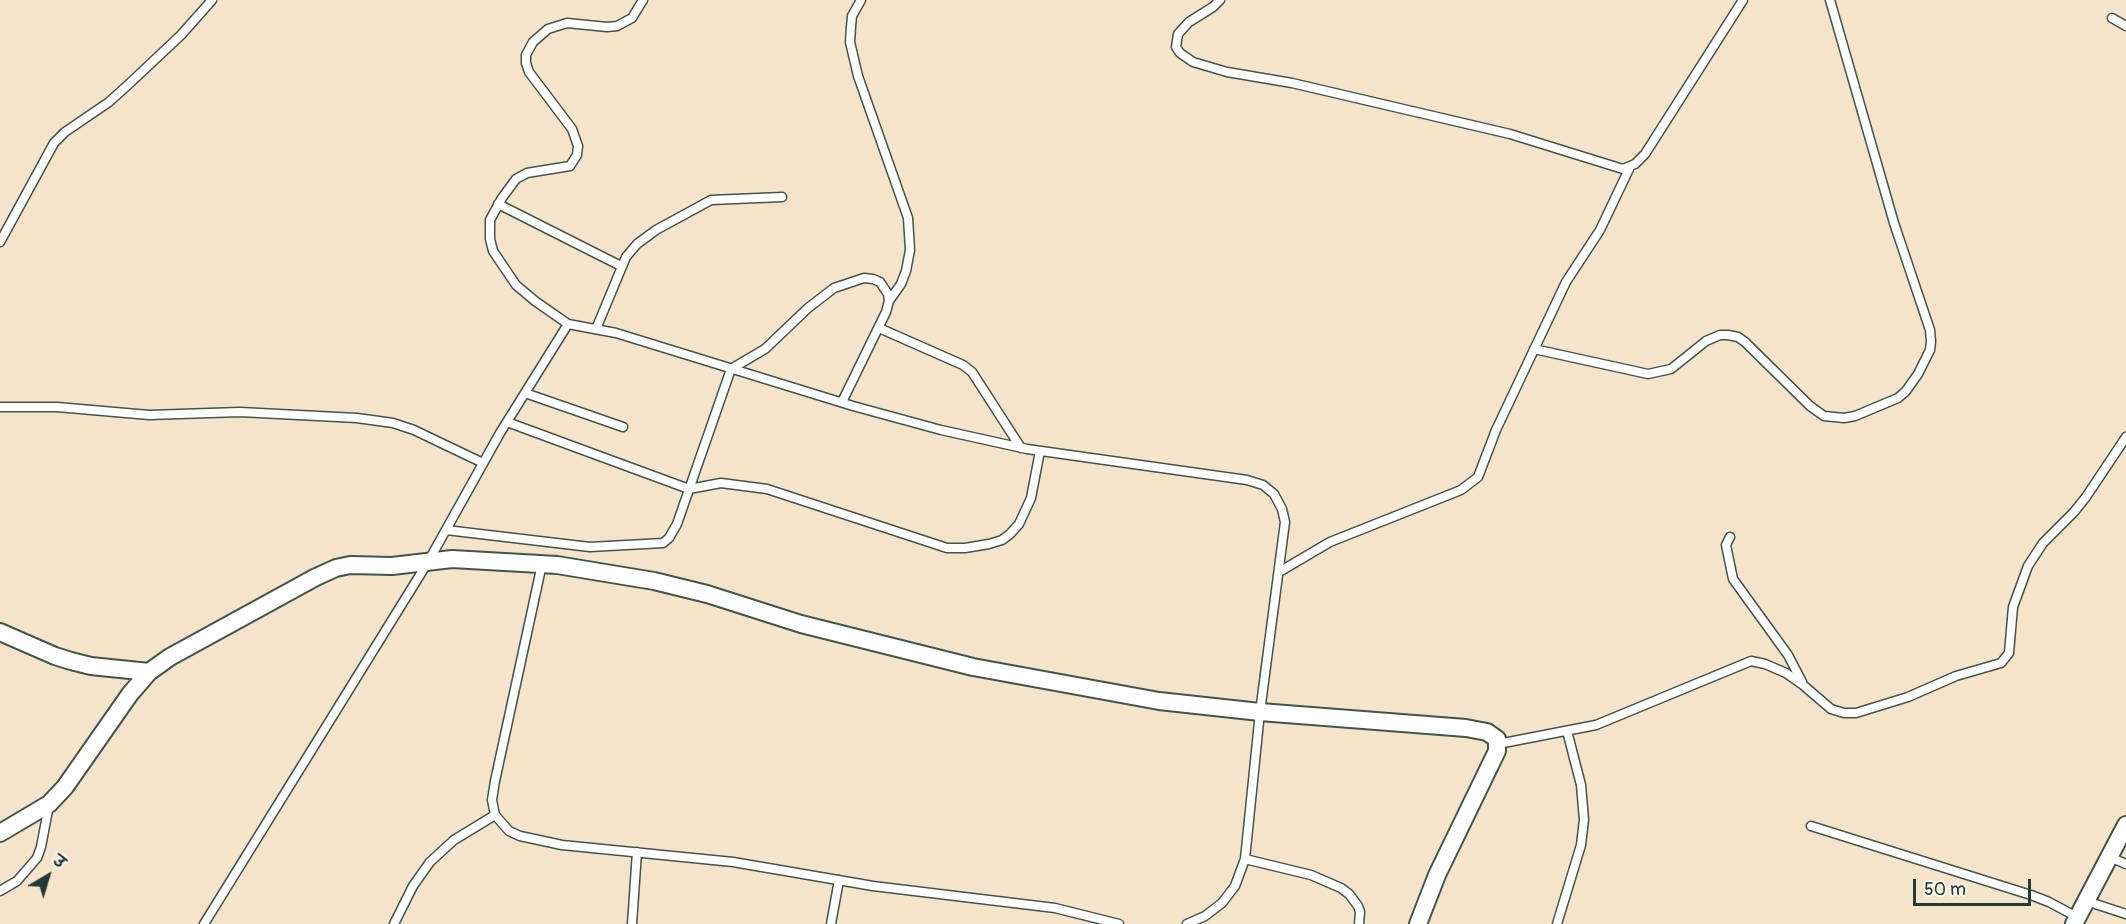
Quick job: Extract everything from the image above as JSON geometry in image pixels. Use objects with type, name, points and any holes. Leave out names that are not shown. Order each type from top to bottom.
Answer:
[{"type":"street","points":[[0,833],[49,804],[65,787],[130,694],[149,672],[170,657],[316,577],[336,568],[350,566],[392,566],[452,559],[542,564],[573,566],[686,589],[801,624],[973,667],[1158,701],[1260,712],[1466,728],[1493,735],[1498,744],[1497,752],[1437,875],[1418,924]]},
{"type":"street","points":[[0,632],[40,651],[71,661],[91,666],[149,672]]},
{"type":"street","points":[[2075,921],[2086,901],[2118,860],[2126,825]]},
{"type":"lane","points":[[0,242],[54,142],[64,132],[110,102],[181,35],[212,0]]},
{"type":"lane","points":[[643,0],[632,18],[617,26],[567,23],[548,28],[533,42],[526,55],[526,63],[530,72],[572,129],[578,146],[577,155],[570,166],[527,173],[516,179],[498,204],[490,220],[489,230],[493,251],[516,285],[535,301],[568,324],[616,333],[842,402],[941,429],[1021,448],[1247,480],[1263,485],[1274,494],[1282,509],[1285,522],[1260,712],[1245,858],[1235,886],[1222,903],[1205,916],[1187,924]]},
{"type":"lane","points":[[842,402],[879,328],[889,301],[902,284],[910,250],[909,218],[858,76],[850,42],[852,16],[861,0]]},
{"type":"lane","points":[[1220,0],[1189,22],[1178,34],[1176,47],[1180,53],[1193,62],[1227,72],[1292,82],[1510,134],[1623,169],[1641,159],[1645,154],[1743,0]]},
{"type":"lane","points":[[1534,349],[1648,374],[1671,369],[1706,341],[1720,335],[1728,335],[1738,337],[1745,342],[1810,406],[1824,416],[1844,418],[1855,416],[1898,398],[1906,391],[1930,350],[1930,330],[1894,223],[1830,0]]},
{"type":"lane","points":[[2112,18],[2126,26]]},
{"type":"lane","points":[[1279,572],[1345,535],[1461,490],[1472,483],[1482,470],[1496,430],[1566,282],[1606,217],[1629,167]]},
{"type":"lane","points":[[596,329],[621,266],[630,250],[656,230],[704,202],[717,199],[782,197]]},
{"type":"lane","points":[[498,204],[621,266]]},
{"type":"lane","points":[[446,530],[590,547],[663,543],[673,532],[731,369],[765,349],[822,296],[845,283],[864,278],[873,279],[884,287],[889,301]]},
{"type":"lane","points":[[204,924],[428,562],[507,422],[568,324]]},
{"type":"lane","points":[[879,328],[963,365],[972,372],[1021,448]]},
{"type":"lane","points":[[525,393],[623,427]]},
{"type":"lane","points":[[0,407],[57,407],[149,415],[240,412],[357,418],[393,423],[414,430],[483,463]]},
{"type":"lane","points":[[507,422],[689,489],[721,483],[767,489],[947,548],[964,548],[1002,540],[1018,524],[1031,498],[1040,451]]},
{"type":"lane","points":[[1498,744],[1605,722],[1751,661],[1765,663],[1795,679],[1831,709],[1844,713],[1856,713],[1908,697],[1956,676],[2001,663],[2009,652],[2013,607],[2028,566],[2043,543],[2086,497],[2126,437]]},
{"type":"lane","points":[[1730,537],[1726,545],[1733,579],[1788,656],[1803,685]]},
{"type":"lane","points":[[542,564],[492,800],[495,815],[509,831],[531,840],[562,845],[733,862],[839,880],[1055,908],[1119,924]]},
{"type":"lane","points":[[1557,924],[1581,845],[1584,820],[1581,784],[1567,731]]},
{"type":"lane","points":[[0,891],[17,881],[37,858],[49,804]]},
{"type":"lane","points":[[394,924],[416,880],[435,856],[454,840],[495,815]]},
{"type":"lane","points":[[1811,825],[2049,902],[2061,908],[2075,921]]},
{"type":"lane","points":[[632,924],[637,852]]},
{"type":"lane","points":[[1245,858],[1311,875],[1341,888],[1358,906],[1359,924]]},
{"type":"lane","points":[[831,924],[839,880]]},
{"type":"lane","points":[[2086,901],[2126,914]]}]
